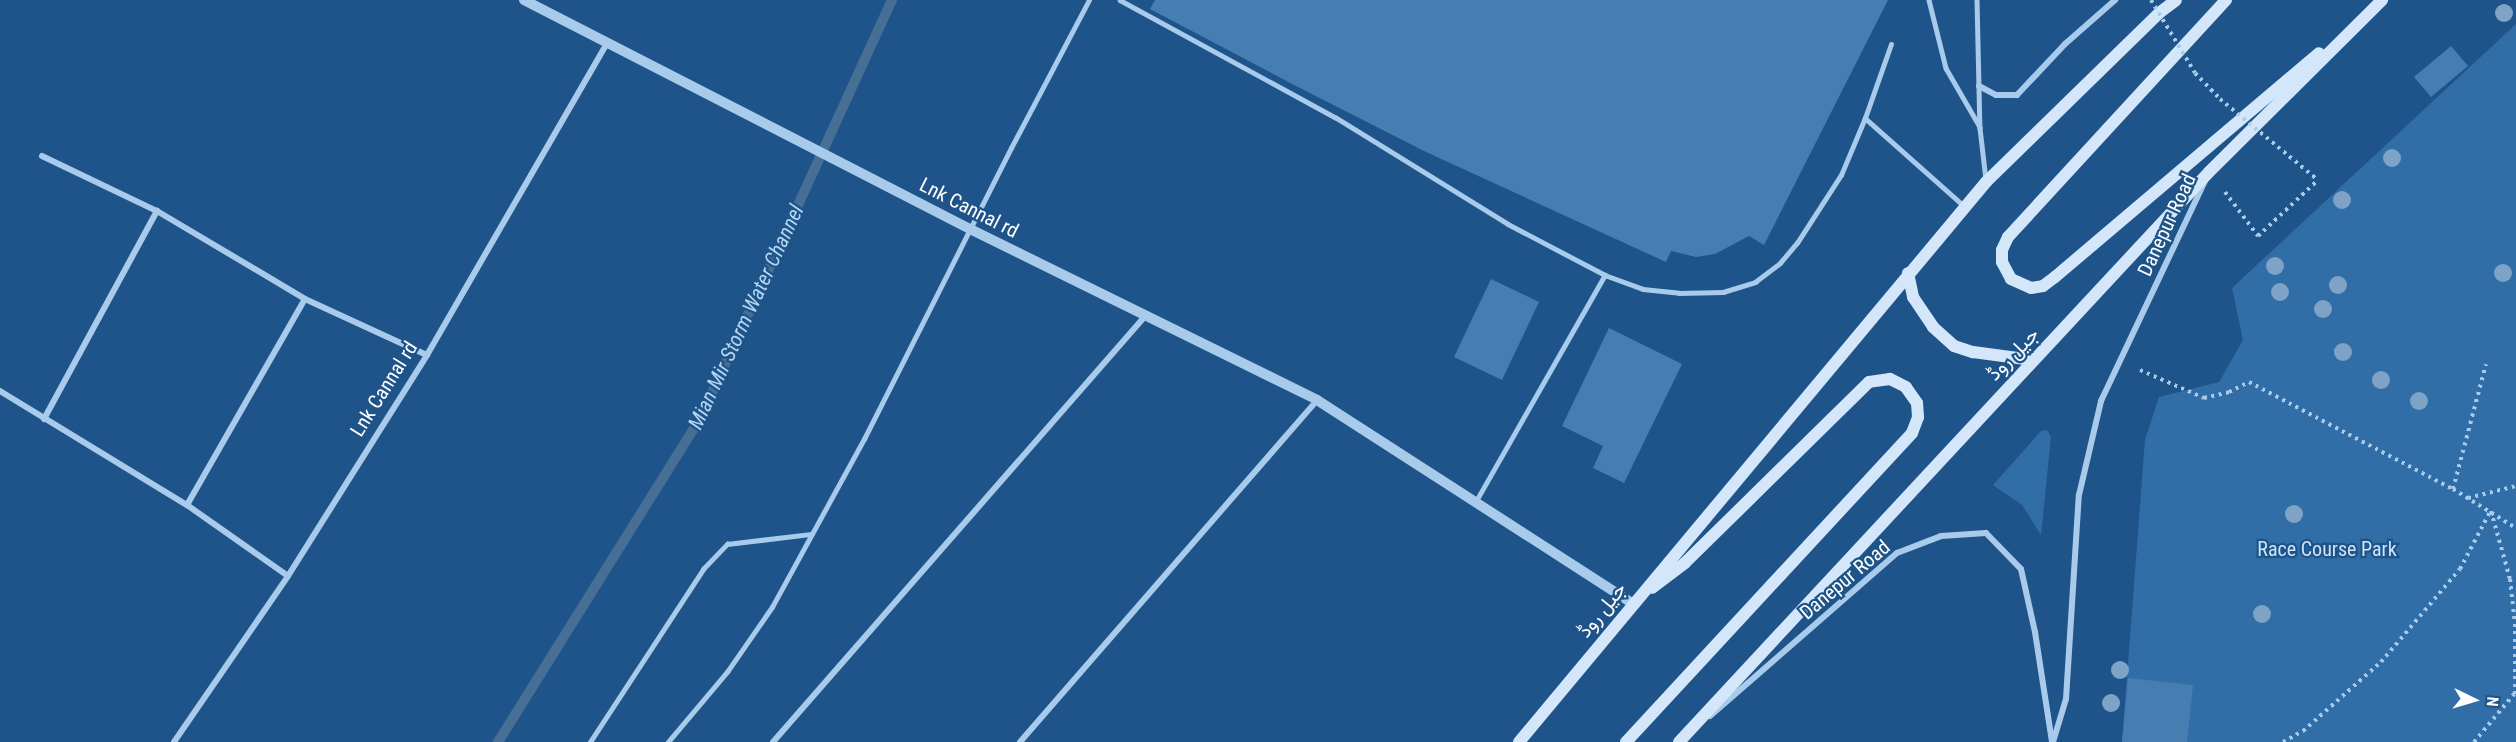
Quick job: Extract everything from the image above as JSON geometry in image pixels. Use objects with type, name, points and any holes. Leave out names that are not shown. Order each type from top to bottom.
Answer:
[{"type":"main road","name":"جیل روڈ","points":[[1519,742],[1986,182],[2159,13],[2176,0]]},
{"type":"main road","points":[[2226,0],[2008,237],[2002,250],[2002,262],[2011,279],[2031,288],[2043,286],[2055,277],[2382,0]]},
{"type":"main road","name":"جیل روڈ","points":[[1679,742],[2209,172],[2382,0]]},
{"type":"main road","points":[[1908,273],[1912,297],[1933,327],[1954,346],[1994,356],[2032,360]]},
{"type":"main road","points":[[1626,742],[1911,433],[1918,417],[1917,403],[1906,387],[1890,379],[1869,382],[1684,562],[1633,604]]},
{"type":"street","name":"Lnk Cannal rd","points":[[524,0],[970,229],[1147,314],[1317,400],[1633,604]]},
{"type":"street","points":[[1979,86],[1996,95],[2017,95],[2065,45],[2115,0]]},
{"type":"street","name":"Lnk Cannal rd","points":[[174,742],[288,576],[427,355],[607,43]]},
{"type":"street","points":[[42,156],[157,211],[305,299],[427,355]]},
{"type":"street","name":"Danepur Road","points":[[2052,742],[2066,699],[2079,495],[2101,401],[2161,278],[2209,172]]},
{"type":"street","points":[[44,419],[157,211]]},
{"type":"street","points":[[187,505],[305,299]]},
{"type":"street","points":[[773,742],[1147,314]]},
{"type":"street","points":[[0,391],[187,505],[288,576]]},
{"type":"street","points":[[1020,742],[1317,400]]},
{"type":"street","name":"Danepur Road","points":[[1679,742],[1897,553],[1941,536],[1986,533],[2021,569],[2035,632],[2052,742]]},
{"type":"lane","points":[[668,742],[727,672],[772,607],[864,438],[1089,0]]},
{"type":"lane","points":[[1120,0],[1335,117],[1508,224],[1605,275],[1643,289],[1679,293],[1723,292],[1755,282],[1780,263],[1809,226],[1841,175],[1865,118],[1891,44]]},
{"type":"lane","points":[[1929,0],[1946,68],[1980,128]]},
{"type":"lane","points":[[1977,0],[1980,128],[1986,182]]},
{"type":"lane","points":[[1865,118],[1965,207]]},
{"type":"lane","points":[[1476,501],[1605,275]]},
{"type":"lane","points":[[590,742],[703,569],[727,544],[811,534]]},
{"type":"path","points":[[2151,0],[2195,73],[2220,99],[2318,180],[2258,236],[2209,172]]},
{"type":"path","points":[[2119,361],[2205,398],[2229,392],[2249,382],[2453,489],[2491,510],[2516,528]]},
{"type":"path","points":[[2453,489],[2486,364]]},
{"type":"path","points":[[2468,498],[2516,486]]},
{"type":"path","points":[[2474,742],[2515,693],[2515,624],[2510,579],[2491,510]]},
{"type":"path","points":[[2283,742],[2303,732],[2381,662],[2460,569],[2491,510]]},
{"type":"green space","name":"Race Course Park","points":[[2516,24],[2516,742],[2122,742],[2145,440],[2159,397],[2219,382],[2243,340],[2232,288]]},
{"type":"green space","points":[[2047,430],[2051,437],[2041,535],[2022,505],[1993,485],[2041,431]]},
{"type":"building","points":[[1155,0],[1888,0],[1764,245],[1749,236],[1715,254],[1696,257],[1671,251],[1666,262],[1426,152],[1296,86],[1150,9]]},
{"type":"building","points":[[2451,46],[2468,66],[2431,97],[2414,77]]},
{"type":"building","points":[[1491,279],[1539,302],[1502,380],[1454,357]]},
{"type":"building","points":[[1609,328],[1682,364],[1624,483],[1593,468],[1603,446],[1562,426]]},
{"type":"building","points":[[2128,678],[2193,685],[2187,742],[2122,742]]},
{"type":"waterway","name":"Mian Mir Storm Water Channel","points":[[498,742],[701,417],[892,0]]}]
